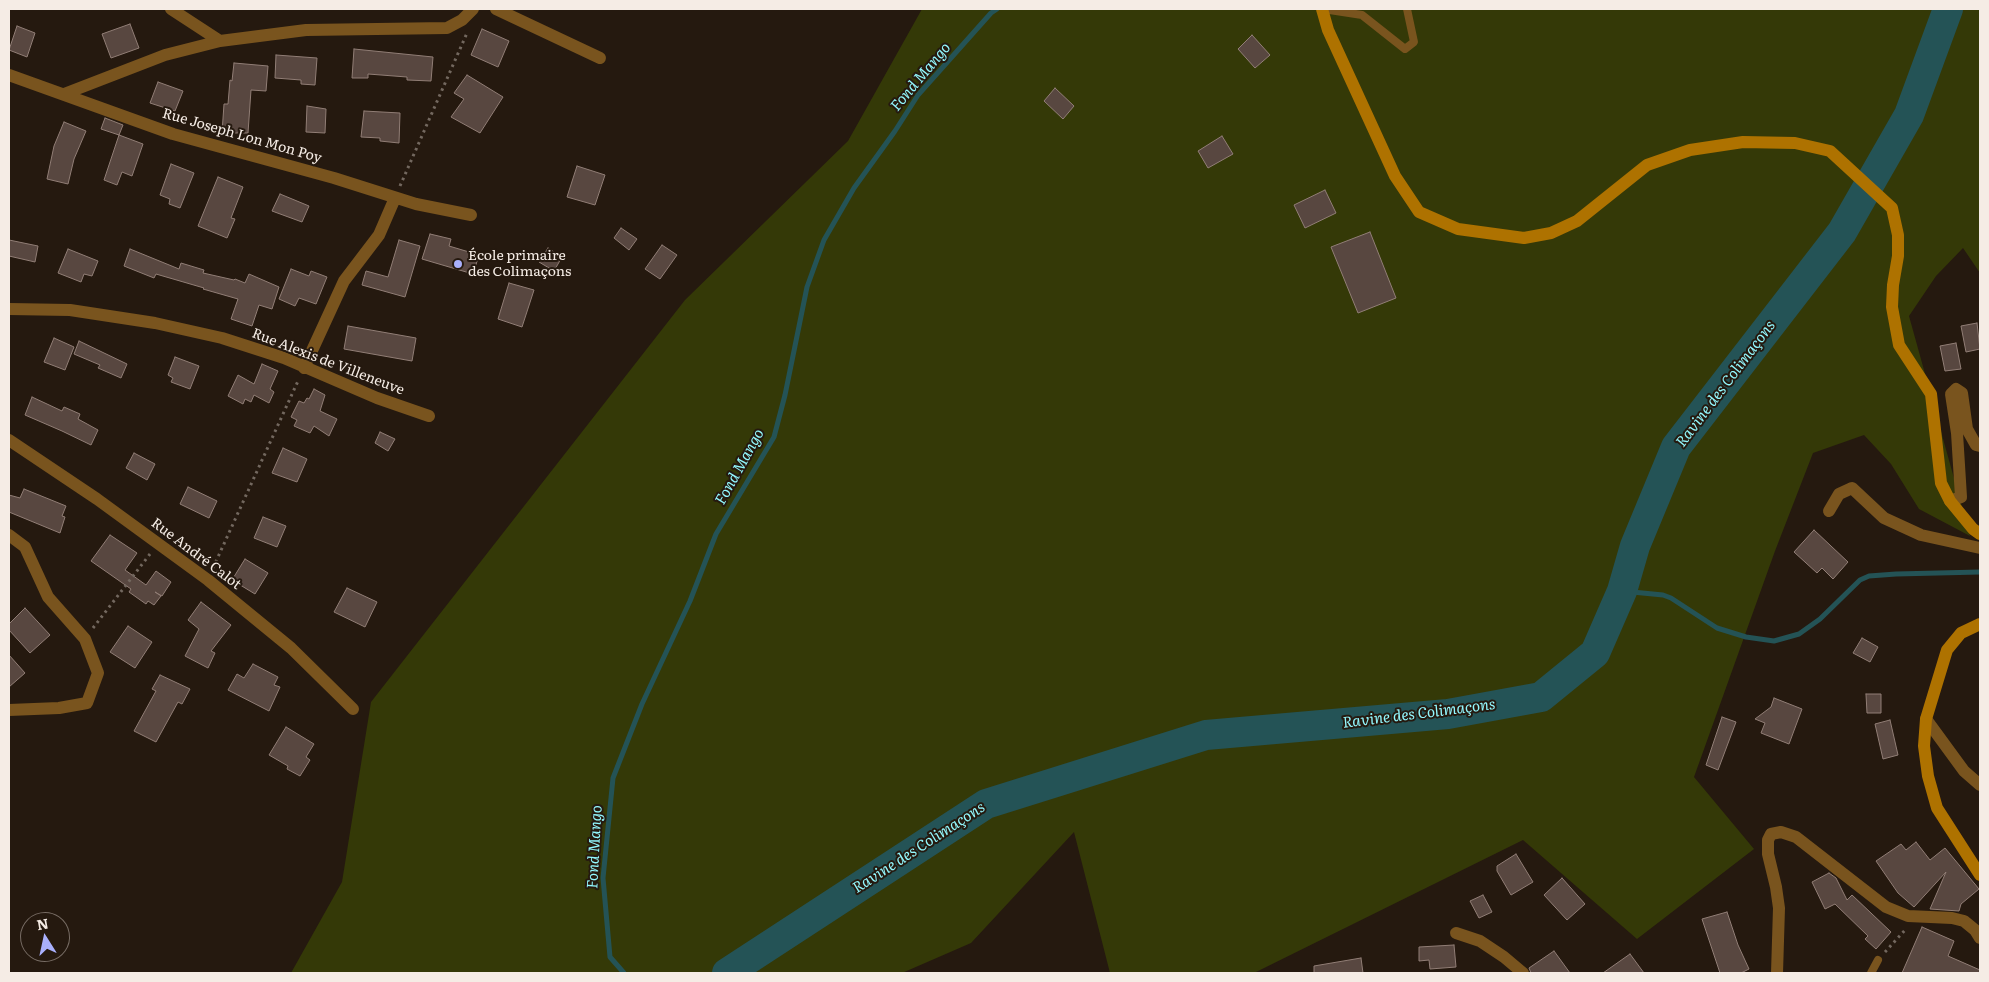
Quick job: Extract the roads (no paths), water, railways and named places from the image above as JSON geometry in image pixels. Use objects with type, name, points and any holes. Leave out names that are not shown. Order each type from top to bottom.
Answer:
[{"type":"main road","points":[[1322,9],[1328,30],[1395,176],[1419,212],[1458,229],[1524,238],[1551,233],[1577,220],[1647,165],[1690,150],[1743,142],[1795,143],[1830,151],[1892,208],[1898,235],[1898,256],[1892,299],[1899,345],[1931,394],[1941,483],[1950,501],[1973,529],[1980,534]]},
{"type":"main road","points":[[1980,624],[1961,633],[1947,650],[1926,719],[1924,746],[1928,776],[1937,808],[1980,875]]},
{"type":"street","points":[[171,9],[220,41]]},
{"type":"street","points":[[64,94],[165,55],[220,41],[306,30],[447,28],[462,20],[473,9]]},
{"type":"street","points":[[496,9],[600,58]]},
{"type":"street","name":"Rue Joseph Lon Mon Poy","points":[[9,75],[173,134],[334,178],[395,198],[471,215]]},
{"type":"street","points":[[304,368],[344,282],[379,236],[395,198]]},
{"type":"street","name":"Rue Alexis de Villeneuve","points":[[9,309],[70,310],[155,323],[222,338],[284,358],[304,368],[429,416]]},
{"type":"street","points":[[1950,501],[1961,497],[1958,433],[1951,394],[1956,389],[1962,393],[1967,429],[1976,445],[1980,446]]},
{"type":"street","name":"Rue André Calot","points":[[9,440],[97,499],[208,580],[291,648],[353,709]]},
{"type":"street","points":[[1828,511],[1840,494],[1852,488],[1884,518],[1921,535],[1980,548]]},
{"type":"street","points":[[9,535],[25,547],[48,597],[85,639],[98,673],[87,702],[59,708],[9,710]]},
{"type":"street","points":[[1926,719],[1964,771],[1980,785]]},
{"type":"street","points":[[1777,973],[1779,908],[1768,854],[1768,840],[1771,834],[1781,832],[1796,837],[1886,907],[1908,916],[1952,918],[1964,921],[1975,930],[1980,938]]},
{"type":"street","points":[[1456,933],[1480,941],[1523,973]]},
{"type":"lane","points":[[1322,9],[1362,14],[1405,49],[1414,42],[1407,9]]},
{"type":"lane","points":[[1871,973],[1878,960]]},
{"type":"waterway","name":"Fond Mango","points":[[624,973],[610,957],[603,878],[613,778],[642,704],[690,601],[716,534],[774,437],[785,395],[807,287],[824,240],[854,188],[918,95],[991,13],[997,9]]},
{"type":"waterway","name":"Ravine des Colimaçons","points":[[727,973],[986,804],[1206,735],[1448,714],[1541,697],[1595,653],[1622,591],[1635,546],[1676,447],[1842,232],[1909,115],[1948,9]]},
{"type":"waterway","points":[[1622,591],[1663,595],[1671,598],[1717,628],[1746,637],[1774,641],[1799,634],[1820,619],[1860,580],[1869,576],[1980,572]]},
{"type":"place","name":"École primaire des Colimaçons","points":[[458,264]]}]
